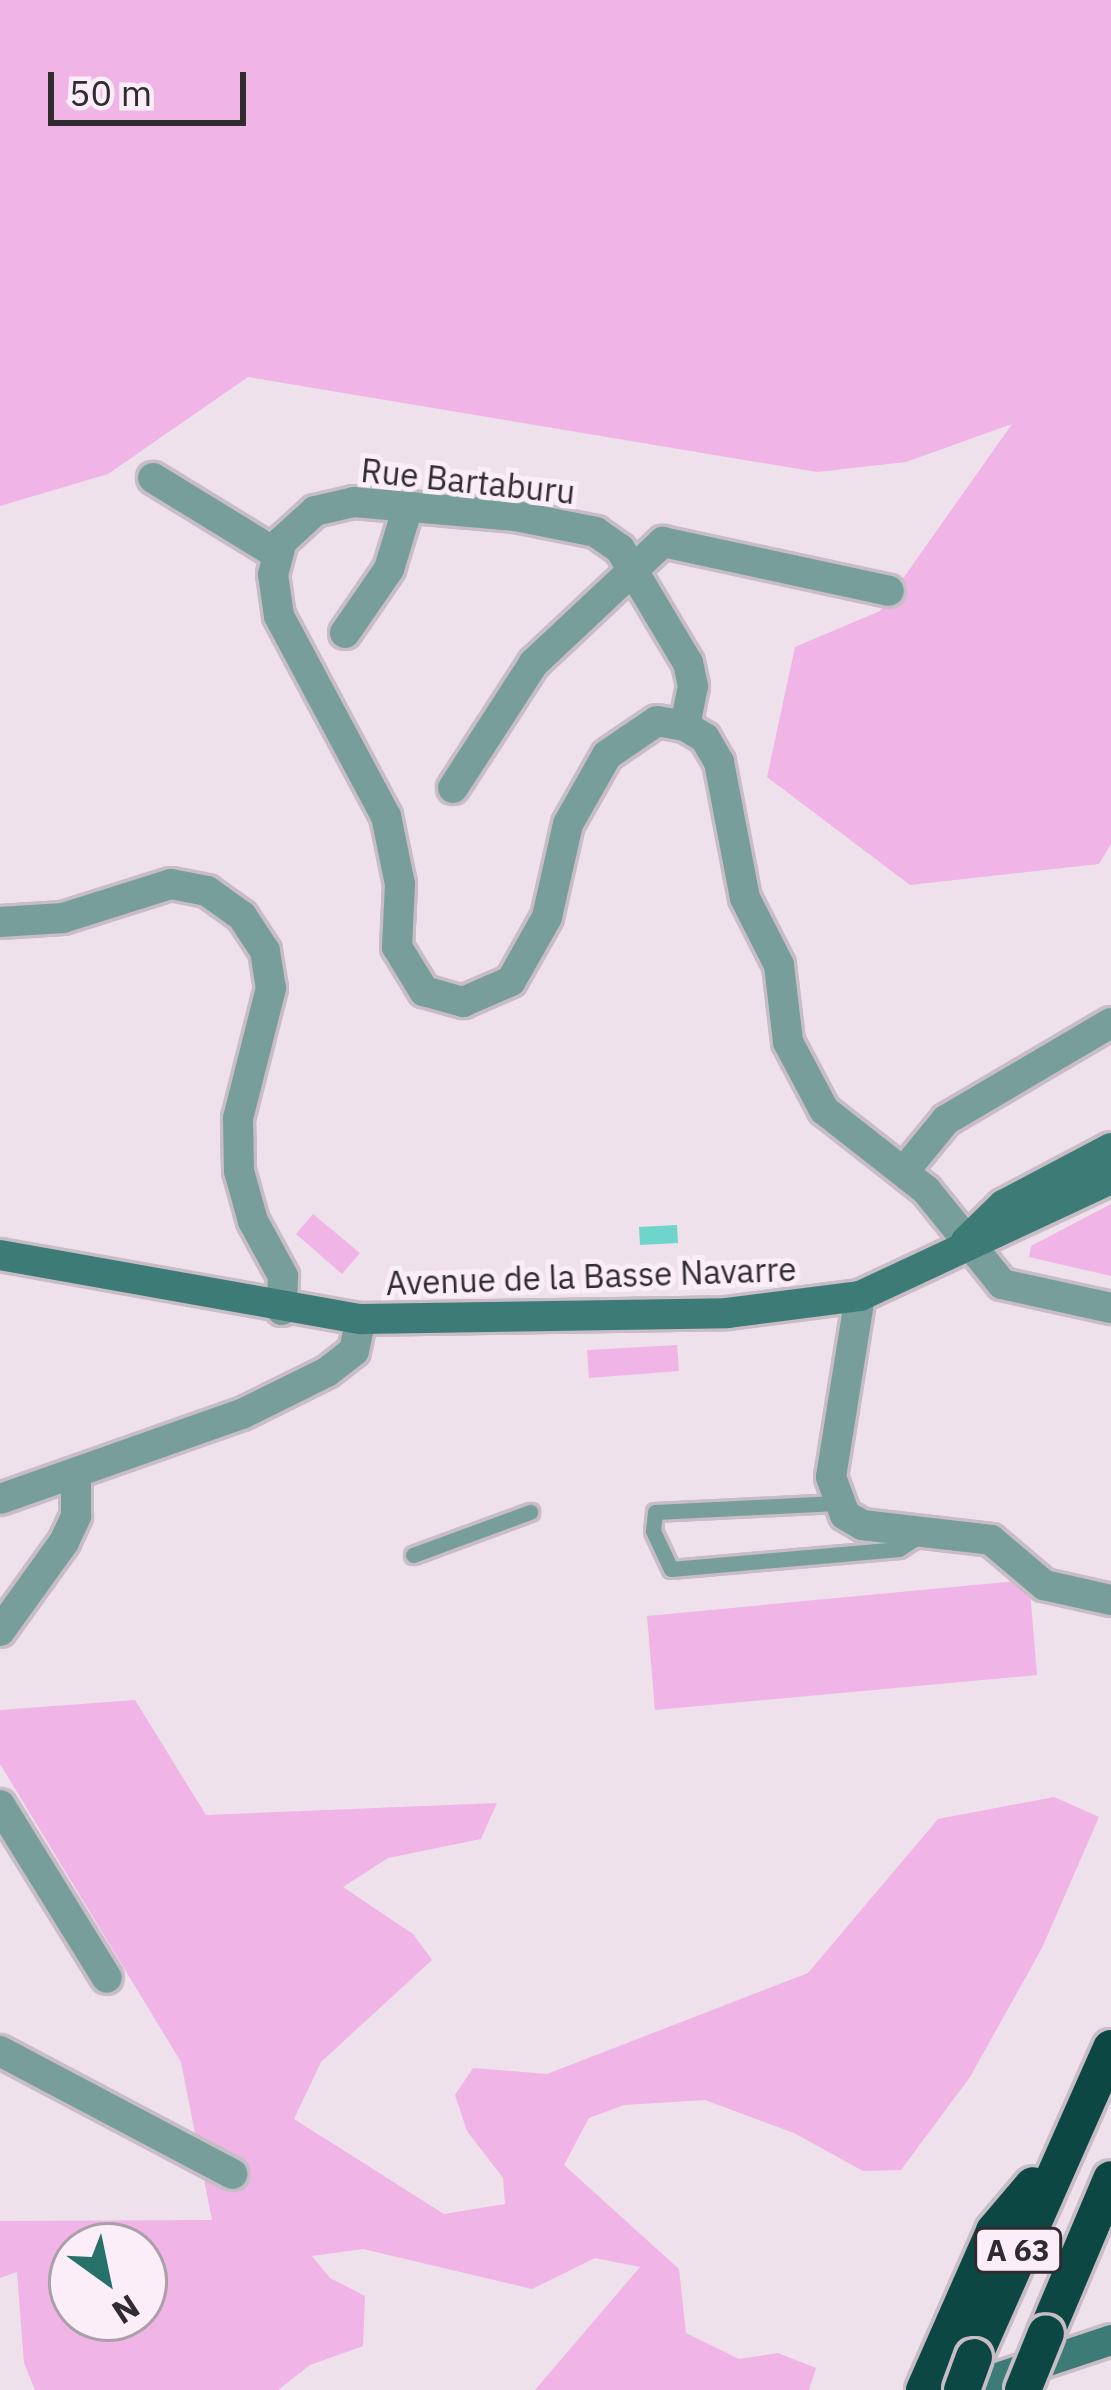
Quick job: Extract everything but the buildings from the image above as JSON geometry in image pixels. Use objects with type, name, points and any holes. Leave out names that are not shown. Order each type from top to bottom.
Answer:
[{"type":"highway","name":"A 63","points":[[951,2379],[1111,2048]]},
{"type":"highway","name":"A 63","points":[[1023,2390],[1111,2179]]},
{"type":"street","points":[[153,478],[277,554],[279,616],[386,816],[400,884],[397,947],[424,991],[463,1003],[512,981],[547,917],[568,824],[607,755],[657,722],[685,726],[705,738],[718,762],[745,898],[774,947],[788,1042],[805,1079],[850,1135],[905,1170],[962,1244],[1002,1284],[1111,1308]]},
{"type":"street","name":"Rue Bartaburu","points":[[277,554],[294,525],[332,504],[408,507],[596,532],[620,549],[688,663],[693,686],[685,726]]},
{"type":"street","points":[[345,633],[388,569],[408,507]]},
{"type":"street","points":[[453,788],[535,664],[663,542],[889,591]]},
{"type":"street","points":[[0,922],[63,918],[171,884],[207,891],[242,916],[265,951],[271,988],[238,1118],[239,1171],[253,1220],[283,1276],[282,1310]]},
{"type":"street","points":[[905,1170],[946,1120],[1111,1023]]},
{"type":"street","name":"Avenue de la Basse Navarre","points":[[962,1244],[1003,1205],[1111,1148]]},
{"type":"street","name":"Avenue de la Basse Navarre","points":[[0,1255],[64,1261],[282,1310],[361,1319],[727,1312],[860,1296],[962,1244],[1017,1229],[1111,1179]]},
{"type":"street","points":[[860,1296],[831,1477],[837,1503],[862,1525],[991,1540],[1044,1586],[1111,1600]]},
{"type":"street","points":[[0,1499],[242,1414],[327,1372],[354,1352],[361,1319]]},
{"type":"street","points":[[0,1631],[64,1542],[76,1516],[76,1474]]},
{"type":"street","points":[[0,1805],[107,1978]]},
{"type":"street","points":[[0,2051],[232,2174]]},
{"type":"street","points":[[951,2379],[1111,2340]]},
{"type":"lane","points":[[837,1503],[655,1513],[653,1531],[671,1569],[899,1549],[925,1532]]},
{"type":"lane","points":[[413,1555],[530,1512]]},
{"type":"shaded area","points":[[0,0],[1111,0],[1111,844],[1099,864],[910,885],[767,777],[795,647],[880,611],[1012,424],[906,462],[817,472],[248,377],[108,474],[0,506]]},
{"type":"shaded area","points":[[1111,1204],[1111,1276],[1029,1257],[1031,1246]]},
{"type":"shaded area","points":[[313,1214],[360,1253],[342,1274],[296,1234]]},
{"type":"shaded area","points":[[677,1225],[678,1243],[640,1245],[639,1227]]},
{"type":"shaded area","points":[[677,1345],[679,1371],[589,1378],[587,1350]]},
{"type":"shaded area","points":[[1017,1581],[1030,1591],[1037,1675],[655,1710],[647,1616]]},
{"type":"shaded area","points":[[135,1700],[206,1815],[497,1803],[481,1839],[388,1858],[343,1887],[413,1934],[432,1960],[321,2062],[294,2119],[444,2214],[505,2204],[503,2178],[467,2131],[455,2095],[473,2068],[547,2074],[808,1973],[938,1819],[1054,1797],[1099,1817],[1042,1948],[970,2077],[901,2170],[863,2171],[794,2133],[705,2100],[624,2105],[589,2118],[564,2165],[679,2269],[686,2333],[739,2359],[778,2353],[816,2368],[809,2390],[535,2390],[640,2267],[595,2258],[532,2289],[363,2249],[312,2256],[330,2278],[365,2296],[363,2346],[310,2365],[278,2390],[35,2390],[24,2363],[17,2272],[0,2278],[0,2221],[212,2220],[181,2062],[0,1764],[0,1710]]}]
